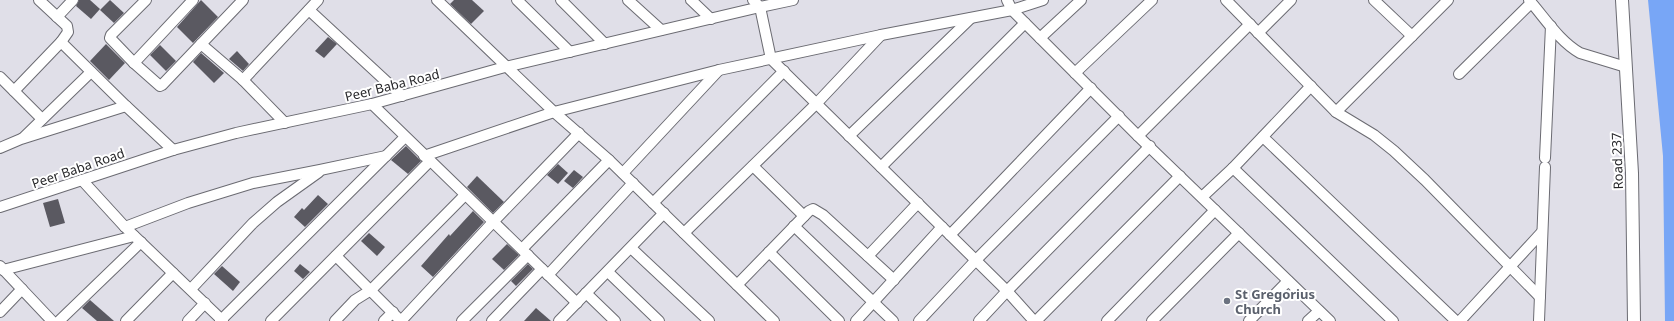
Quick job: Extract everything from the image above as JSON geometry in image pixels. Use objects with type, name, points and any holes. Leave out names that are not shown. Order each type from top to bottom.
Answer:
[{"type":"street","points":[[14,91],[61,42],[68,32],[67,26],[39,0]]},
{"type":"street","points":[[57,17],[73,0]]},
{"type":"street","points":[[146,0],[111,35],[110,38],[134,63],[160,86],[243,0]]},
{"type":"street","points":[[134,63],[192,0]]},
{"type":"street","points":[[243,80],[318,0]]},
{"type":"street","points":[[437,0],[505,67],[609,160],[774,321]]},
{"type":"street","points":[[517,0],[570,52]]},
{"type":"street","points":[[561,0],[605,44]]},
{"type":"street","points":[[628,0],[661,30]]},
{"type":"street","points":[[691,0],[711,18]]},
{"type":"street","name":"Peer Baba Road","points":[[0,207],[173,150],[372,104],[505,67],[711,18],[756,3],[794,0]]},
{"type":"street","points":[[1007,0],[1012,10],[1138,136],[1330,321]]},
{"type":"street","points":[[271,321],[336,256],[427,158],[554,112],[719,70],[881,35],[1012,10],[1043,0]]},
{"type":"street","points":[[1040,38],[1081,0]]},
{"type":"street","points":[[1076,73],[1152,0]]},
{"type":"street","points":[[1226,0],[1336,112],[1358,124],[1394,151],[1425,180],[1540,297]]},
{"type":"street","points":[[1258,33],[1291,0]]},
{"type":"street","points":[[1374,0],[1412,36]]},
{"type":"street","points":[[1336,112],[1448,0]]},
{"type":"street","name":"Road 237","points":[[1622,0],[1632,173],[1634,321]]},
{"type":"street","points":[[1459,74],[1530,1],[1564,41],[1574,50],[1626,67]]},
{"type":"street","points":[[756,3],[771,59],[976,260],[1035,321],[1180,176]]},
{"type":"street","points":[[309,10],[402,96]]},
{"type":"street","points":[[849,136],[971,18]]},
{"type":"street","points":[[881,167],[1025,23]]},
{"type":"street","points":[[1138,136],[1250,24]]},
{"type":"street","points":[[1539,321],[1551,26]]},
{"type":"street","points":[[684,233],[816,104],[881,35]]},
{"type":"street","points":[[61,42],[173,150]]},
{"type":"street","points":[[201,44],[243,80],[285,123]]},
{"type":"street","points":[[623,174],[719,70]]},
{"type":"street","points":[[653,203],[784,71]]},
{"type":"street","points":[[21,139],[91,72]]},
{"type":"street","points":[[0,77],[42,119]]},
{"type":"street","points":[[1202,198],[1233,168],[1311,86]]},
{"type":"street","points":[[950,235],[1091,88]]},
{"type":"street","points":[[372,104],[577,303]]},
{"type":"street","points":[[1,146],[126,106]]},
{"type":"street","points":[[919,321],[976,260],[1119,116]]},
{"type":"street","points":[[336,256],[401,321],[493,222],[579,133]]},
{"type":"street","points":[[82,180],[125,227],[191,289],[222,321],[405,137]]},
{"type":"street","points":[[1263,137],[1456,321]]},
{"type":"street","points":[[979,321],[1150,146]]},
{"type":"street","points":[[125,227],[188,203],[253,183],[386,156]]},
{"type":"street","points":[[462,321],[609,160]]},
{"type":"street","points":[[753,166],[804,216]]},
{"type":"street","points":[[1233,168],[1393,321]]},
{"type":"street","points":[[191,289],[253,223],[277,202],[320,170]]},
{"type":"street","points":[[492,321],[545,272],[633,183]]},
{"type":"street","points":[[336,321],[356,300],[371,290],[465,195]]},
{"type":"street","points":[[868,256],[918,203]]},
{"type":"street","points":[[736,285],[809,211],[816,210],[894,280]]},
{"type":"street","points":[[1107,321],[1216,210]]},
{"type":"street","points":[[559,321],[664,213]]},
{"type":"street","points":[[794,226],[893,321]]},
{"type":"street","points":[[856,321],[942,227]]},
{"type":"street","points":[[1460,321],[1542,232]]},
{"type":"street","points":[[1152,321],[1239,233]]},
{"type":"street","points":[[1,268],[137,239]]},
{"type":"street","points":[[60,321],[137,239]]},
{"type":"street","points":[[631,248],[709,321]]},
{"type":"street","points":[[769,252],[839,321]]},
{"type":"street","points":[[1,268],[52,321]]},
{"type":"street","points":[[608,272],[659,321]]},
{"type":"street","points":[[126,321],[173,273]]},
{"type":"street","points":[[1249,321],[1288,281]]},
{"type":"street","points":[[0,312],[22,289]]},
{"type":"street","points":[[586,293],[615,321]]},
{"type":"street","points":[[188,321],[205,304]]},
{"type":"street","points":[[1308,321],[1319,311]]},
{"type":"street","points":[[384,321],[393,312]]},
{"type":"water","points":[[1648,0],[1674,0],[1674,321],[1665,321],[1663,156]]},
{"type":"building","points":[[79,0],[90,0],[100,9],[91,19],[76,6]]},
{"type":"building","points":[[110,0],[124,13],[114,23],[100,10]]},
{"type":"building","points":[[201,0],[218,17],[193,43],[177,27]]},
{"type":"building","points":[[454,0],[472,0],[484,11],[471,24],[450,4]]},
{"type":"building","points":[[328,37],[337,44],[324,58],[315,51]]},
{"type":"building","points":[[106,44],[125,63],[109,80],[90,61]]},
{"type":"building","points":[[160,45],[176,61],[166,71],[150,55]]},
{"type":"building","points":[[237,51],[249,64],[243,71],[229,59]]},
{"type":"building","points":[[201,53],[224,73],[214,83],[193,62]]},
{"type":"building","points":[[406,146],[421,161],[408,174],[391,160]]},
{"type":"building","points":[[558,164],[568,173],[558,184],[547,175]]},
{"type":"building","points":[[574,170],[583,177],[573,188],[564,181]]},
{"type":"building","points":[[477,176],[504,202],[493,213],[467,187]]},
{"type":"building","points":[[318,195],[328,204],[305,227],[294,217],[302,208],[304,210]]},
{"type":"building","points":[[58,199],[65,223],[50,227],[43,203]]},
{"type":"building","points":[[473,211],[484,222],[433,277],[421,266],[449,234],[450,236]]},
{"type":"building","points":[[369,233],[385,247],[377,256],[361,241]]},
{"type":"building","points":[[507,244],[519,255],[504,270],[492,259]]},
{"type":"building","points":[[300,264],[310,272],[303,279],[294,271]]},
{"type":"building","points":[[528,264],[533,269],[516,286],[511,281]]},
{"type":"building","points":[[222,266],[240,282],[233,291],[214,274]]},
{"type":"building","points":[[90,300],[114,321],[97,321],[82,308]]},
{"type":"building","points":[[536,308],[551,321],[524,321]]},
{"type":"place","name":"St Gregorius Church","points":[[1227,301]]}]
